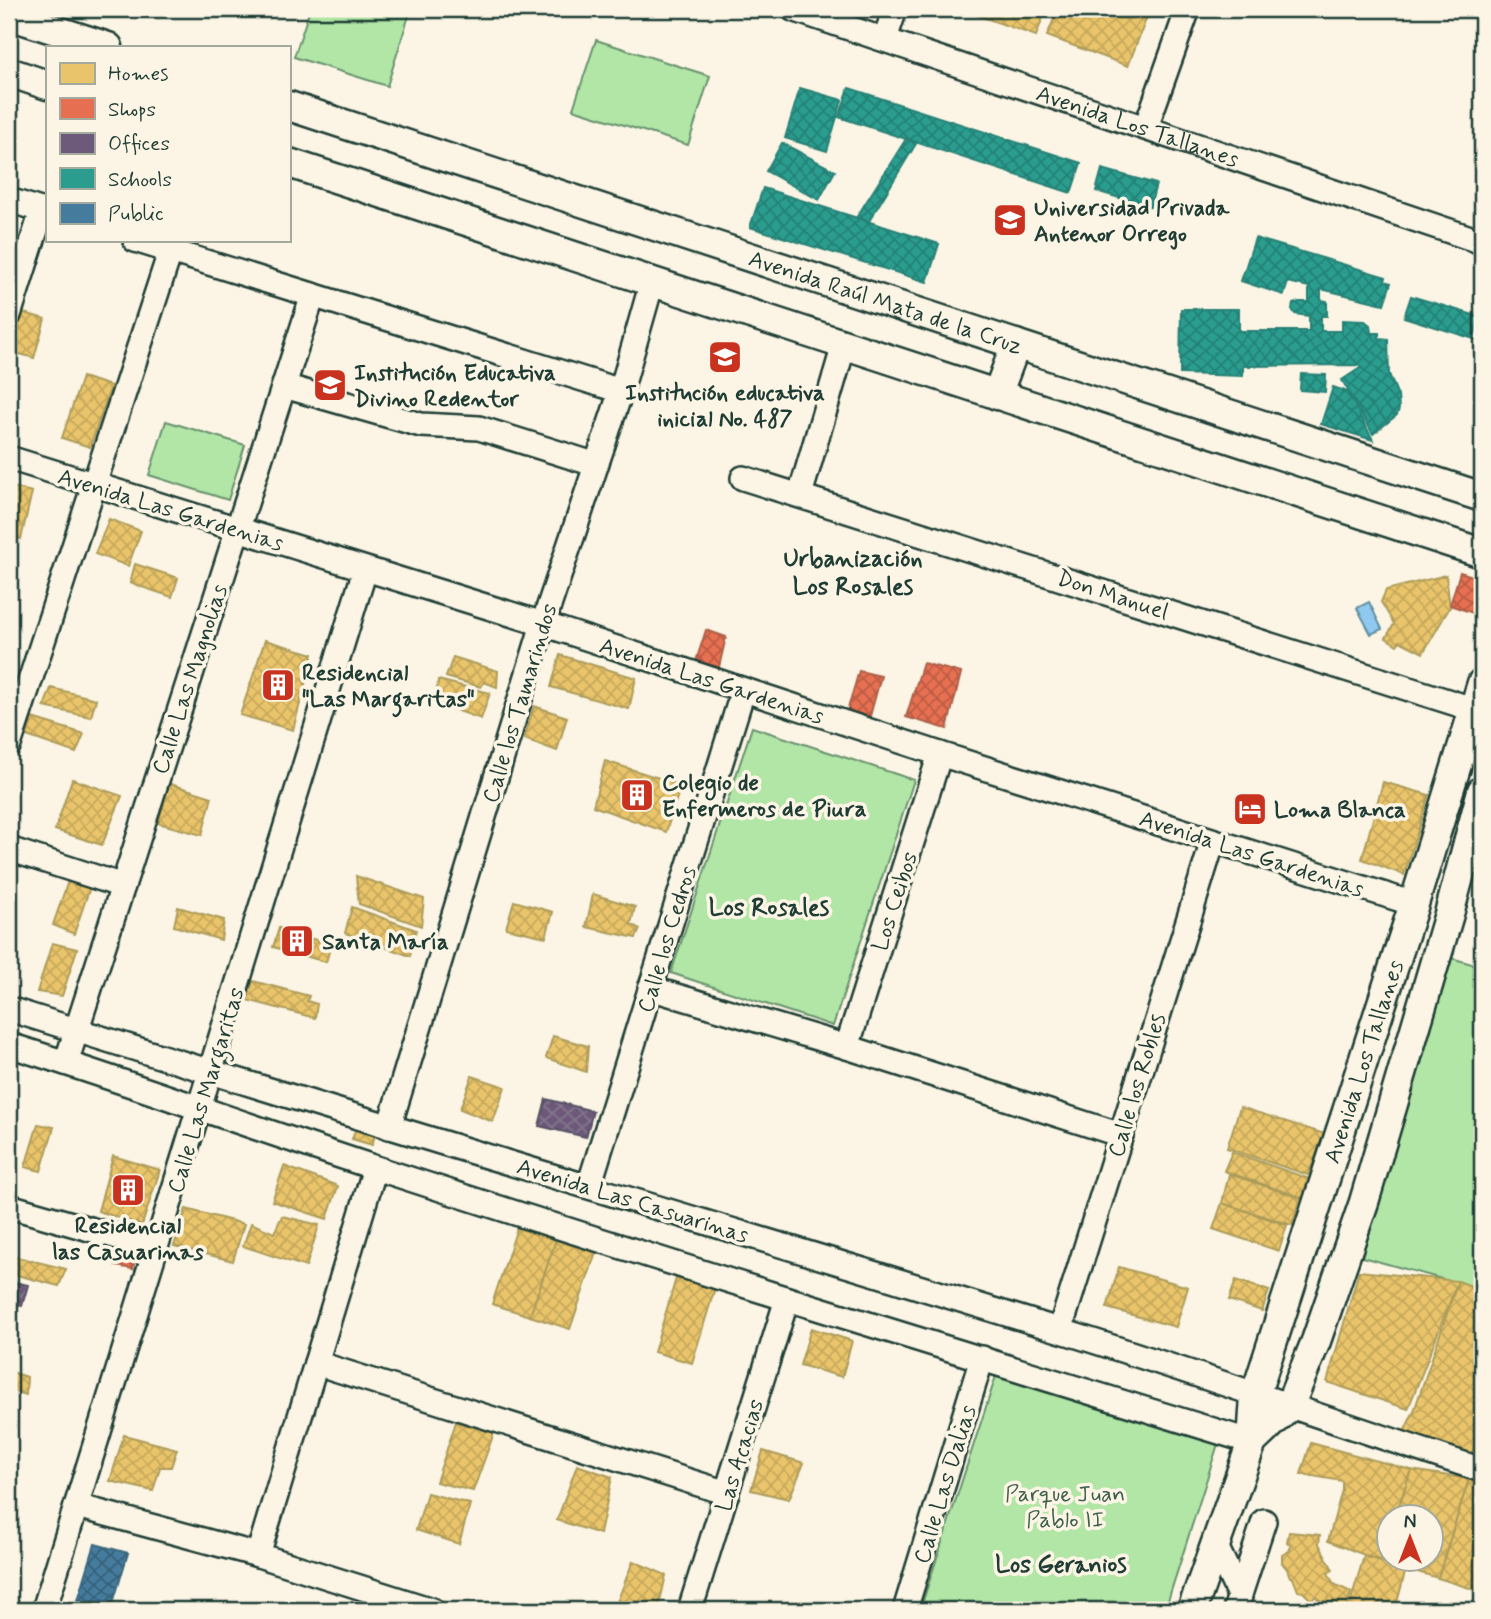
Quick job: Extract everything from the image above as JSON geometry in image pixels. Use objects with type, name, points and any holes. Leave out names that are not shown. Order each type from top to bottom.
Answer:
[{"type":"main road","points":[[9,15],[105,46]]},
{"type":"main road","points":[[9,72],[46,85]]},
{"type":"main road","name":"Avenida Raúl Mata de la Cruz","points":[[290,106],[1482,497]]},
{"type":"main road","points":[[290,163],[1482,553]]},
{"type":"main road","points":[[998,395],[1016,344]]},
{"type":"main road","name":"Avenida Los Tallanes","points":[[1192,1610],[1252,1442],[1255,1396],[1478,711],[1482,682]]},
{"type":"main road","name":"Avenida Los Tallanes","points":[[1252,1442],[1289,1407],[1316,1341],[1364,1202],[1449,914],[1482,791]]},
{"type":"street","name":"Avenida Los Tallanes","points":[[793,9],[1482,242]]},
{"type":"street","points":[[885,39],[895,9]]},
{"type":"street","points":[[1146,127],[1188,9]]},
{"type":"street","points":[[9,200],[45,212],[9,315]]},
{"type":"street","points":[[150,242],[172,245],[313,295],[621,391]]},
{"type":"street","points":[[9,745],[172,245]]},
{"type":"street","name":"Calle los Tamarindos","points":[[389,1126],[542,624],[594,464],[621,391],[652,282]]},
{"type":"street","name":"Calle Las Magnolias","points":[[65,1063],[313,295]]},
{"type":"street","points":[[800,495],[844,345]]},
{"type":"street","points":[[284,386],[421,425],[479,428],[594,464]]},
{"type":"street","name":"Avenida Las Gardenias","points":[[9,458],[542,624],[743,691],[1414,904]]},
{"type":"street","name":"Don Manuel","points":[[743,478],[1478,711]]},
{"type":"street","name":"Calle Las Margaritas","points":[[44,1610],[365,570]]},
{"type":"street","name":"Calle los Cedros","points":[[589,1186],[743,691]]},
{"type":"street","name":"Los Ceibos","points":[[847,1047],[940,754]]},
{"type":"street","name":"Calle los Robles","points":[[1060,1330],[1213,841]]},
{"type":"street","points":[[9,849],[122,886]]},
{"type":"street","points":[[650,988],[847,1047],[1121,1135]]},
{"type":"street","name":"Avenida Las Casuarinas","points":[[9,1009],[210,1073],[1060,1330],[1482,1470]]},
{"type":"street","name":"Avenida Las Casuarinas","points":[[9,1045],[375,1168],[787,1299],[1252,1442]]},
{"type":"street","points":[[258,1555],[375,1168]]},
{"type":"street","points":[[9,1207],[156,1248]]},
{"type":"street","name":"Las Acacias","points":[[690,1610],[787,1299]]},
{"type":"street","name":"Calle Las Dalias","points":[[905,1610],[982,1358]]},
{"type":"street","points":[[316,1363],[727,1493]]},
{"type":"street","points":[[77,1506],[258,1555],[432,1610]]},
{"type":"street","points":[[1238,1604],[1264,1521]]},
{"type":"street","points":[[1215,1544],[1238,1604]]},
{"type":"green space","points":[[310,9],[411,9],[387,86],[294,57]]},
{"type":"green space","points":[[596,40],[710,76],[688,145],[573,109]]},
{"type":"green space","points":[[166,421],[245,445],[228,500],[149,475]]},
{"type":"green space","points":[[752,727],[914,780],[833,1026],[671,973]]},
{"type":"green space","points":[[1448,957],[1482,967],[1482,1290],[1362,1257]]},
{"type":"green space","name":"Parque Juan Pablo II","points":[[997,1373],[1218,1444],[1165,1610],[920,1610]]},
{"type":"water","points":[[1369,602],[1382,629],[1371,634],[1357,608]]},
{"type":"building: Homes","points":[[960,9],[1046,9],[1036,36]]},
{"type":"building: Homes","points":[[1058,9],[1086,9],[1099,13],[1100,9],[1150,9],[1128,66],[1047,36]]},
{"type":"building: Homes","points":[[17,311],[45,319],[34,358],[9,351],[9,339]]},
{"type":"building: Homes","points":[[82,377],[111,386],[90,447],[62,438]]},
{"type":"building: Homes","points":[[9,486],[32,492],[21,539],[9,536]]},
{"type":"building: Homes","points":[[109,519],[141,531],[128,566],[95,554]]},
{"type":"building: Homes","points":[[135,564],[178,578],[172,597],[130,583]]},
{"type":"building: Homes","points":[[1446,575],[1450,607],[1423,653],[1400,641],[1397,645],[1386,638],[1394,624],[1381,602],[1386,590]]},
{"type":"building: Homes","name":"Residencial \"Las Margaritas\"","points":[[265,640],[313,654],[293,730],[240,715]]},
{"type":"building: Homes","points":[[560,655],[636,678],[629,709],[551,687]]},
{"type":"building: Homes","points":[[453,657],[498,671],[497,687],[484,682],[481,687],[446,677]]},
{"type":"building: Homes","points":[[438,680],[490,693],[481,719],[436,703]]},
{"type":"building: Homes","points":[[51,688],[96,699],[91,717],[44,707]]},
{"type":"building: Homes","points":[[534,706],[567,717],[557,751],[524,739]]},
{"type":"building: Homes","points":[[32,718],[84,734],[76,753],[27,736]]},
{"type":"building: Homes","name":"Colegio de Enfermeros de Piura","points":[[605,761],[681,785],[666,832],[593,806]]},
{"type":"building: Homes","points":[[72,779],[122,796],[102,845],[55,830]]},
{"type":"building: Homes","points":[[164,782],[212,797],[202,835],[158,823],[164,804],[157,800]]},
{"type":"building: Homes","points":[[1383,782],[1429,795],[1404,875],[1362,859]]},
{"type":"building: Homes","points":[[356,876],[424,899],[421,926],[359,904]]},
{"type":"building: Homes","points":[[69,878],[90,887],[74,934],[53,925]]},
{"type":"building: Homes","points":[[593,894],[635,907],[631,924],[640,929],[636,938],[586,927]]},
{"type":"building: Homes","points":[[514,901],[553,912],[546,937],[506,928]]},
{"type":"building: Homes","points":[[178,907],[224,920],[221,940],[174,926]]},
{"type":"building: Homes","points":[[352,907],[416,930],[410,956],[345,933]]},
{"type":"building: Homes","name":"Santa María","points":[[279,928],[331,945],[326,962],[273,947]]},
{"type":"building: Homes","points":[[52,943],[77,949],[62,996],[37,992]]},
{"type":"building: Homes","points":[[253,981],[309,996],[307,1001],[317,1004],[315,1018],[247,1000]]},
{"type":"building: Homes","points":[[553,1036],[588,1046],[586,1072],[546,1058]]},
{"type":"building: Homes","points":[[472,1076],[505,1087],[493,1122],[460,1109]]},
{"type":"building: Homes","points":[[1240,1107],[1325,1134],[1308,1175],[1227,1148]]},
{"type":"building: Homes","points":[[38,1124],[54,1127],[41,1171],[25,1167]]},
{"type":"building: Homes","points":[[357,1125],[376,1132],[372,1145],[352,1139]]},
{"type":"building: Homes","points":[[1232,1152],[1310,1179],[1303,1198],[1224,1171]]},
{"type":"building: Homes","name":"Residencial las Casuarinas","points":[[113,1156],[160,1170],[142,1225],[98,1211]]},
{"type":"building: Homes","points":[[284,1166],[338,1186],[327,1219],[272,1201]]},
{"type":"building: Homes","points":[[1229,1174],[1301,1198],[1292,1225],[1222,1203]]},
{"type":"building: Homes","points":[[1222,1203],[1287,1225],[1279,1251],[1213,1229]]},
{"type":"building: Homes","points":[[186,1209],[244,1224],[233,1261],[174,1246]]},
{"type":"building: Homes","points":[[282,1216],[319,1225],[306,1267],[243,1246],[251,1223],[274,1233]]},
{"type":"building: Homes","points":[[517,1228],[556,1240],[530,1316],[492,1304]]},
{"type":"building: Homes","points":[[556,1240],[596,1253],[570,1329],[530,1316]]},
{"type":"building: Homes","points":[[13,1256],[66,1269],[59,1286],[9,1273]]},
{"type":"building: Homes","points":[[1119,1267],[1188,1287],[1176,1327],[1107,1308]]},
{"type":"building: Homes","points":[[1359,1271],[1458,1281],[1408,1409],[1327,1382]]},
{"type":"building: Homes","points":[[677,1275],[715,1288],[692,1363],[654,1352]]},
{"type":"building: Homes","points":[[1236,1280],[1269,1291],[1262,1311],[1229,1300]]},
{"type":"building: Homes","points":[[1458,1281],[1482,1290],[1482,1427],[1472,1453],[1403,1434],[1414,1411]]},
{"type":"building: Homes","points":[[811,1328],[852,1341],[842,1377],[800,1365]]},
{"type":"building: Homes","points":[[9,1371],[27,1377],[26,1395],[9,1390]]},
{"type":"building: Homes","points":[[456,1422],[494,1433],[473,1491],[436,1482]]},
{"type":"building: Homes","points":[[124,1435],[177,1449],[171,1467],[160,1467],[153,1491],[110,1481]]},
{"type":"building: Homes","points":[[1311,1443],[1411,1470],[1400,1504],[1376,1504],[1376,1559],[1328,1541],[1342,1481],[1301,1474]]},
{"type":"building: Homes","points":[[763,1451],[804,1463],[789,1499],[751,1490]]},
{"type":"building: Homes","points":[[577,1465],[612,1477],[600,1534],[557,1520]]},
{"type":"building: Homes","points":[[1411,1470],[1469,1479],[1446,1552],[1446,1504],[1400,1504]]},
{"type":"building: Homes","points":[[1469,1479],[1482,1484],[1482,1592],[1438,1578],[1439,1574],[1446,1574],[1446,1552]]},
{"type":"building: Homes","points":[[427,1493],[470,1504],[459,1544],[416,1530]]},
{"type":"building: Homes","points":[[1289,1532],[1320,1535],[1319,1544],[1333,1570],[1328,1573],[1334,1584],[1351,1592],[1346,1609],[1320,1604],[1316,1596],[1311,1600],[1298,1591],[1293,1578],[1282,1563],[1282,1555],[1289,1551],[1291,1546],[1287,1542]]},
{"type":"building: Homes","points":[[1364,1556],[1376,1560],[1376,1574],[1405,1574],[1395,1610],[1348,1610]]},
{"type":"building: Homes","points":[[633,1561],[666,1575],[658,1610],[614,1610]]},
{"type":"building: Shops","points":[[1460,572],[1482,579],[1482,616],[1450,605]]},
{"type":"building: Shops","points":[[706,630],[726,637],[719,667],[696,661]]},
{"type":"building: Shops","points":[[923,663],[961,673],[947,729],[906,717]]},
{"type":"building: Shops","points":[[859,671],[881,676],[870,716],[847,712]]},
{"type":"building: Shops","points":[[120,1251],[136,1256],[133,1269],[116,1266]]},
{"type":"building: Offices","points":[[546,1099],[593,1111],[586,1137],[539,1126]]},
{"type":"building: Offices","points":[[10,1281],[28,1285],[22,1306],[9,1302]]},
{"type":"building: Schools","points":[[800,88],[842,100],[827,151],[785,138]]},
{"type":"building: Schools","points":[[849,88],[1081,163],[1071,193],[839,117]]},
{"type":"building: Schools","points":[[906,139],[917,142],[869,221],[856,218]]},
{"type":"building: Schools","points":[[782,143],[835,171],[819,200],[766,171]]},
{"type":"building: Schools","points":[[1102,169],[1156,184],[1150,207],[1096,191]]},
{"type":"building: Schools","points":[[763,188],[939,244],[927,282],[750,227]]},
{"type":"building: Schools","points":[[1255,238],[1386,277],[1385,281],[1391,283],[1384,304],[1321,289],[1321,300],[1327,301],[1327,316],[1321,316],[1321,331],[1342,331],[1342,320],[1365,321],[1370,325],[1371,333],[1379,333],[1379,338],[1388,339],[1389,374],[1398,396],[1399,409],[1397,415],[1373,434],[1342,380],[1360,368],[1360,365],[1243,366],[1243,376],[1180,374],[1181,309],[1239,309],[1239,331],[1309,331],[1309,316],[1295,314],[1292,309],[1293,304],[1309,302],[1309,287],[1288,282],[1284,295],[1241,281]]},
{"type":"building: Schools","points":[[1411,296],[1480,317],[1474,339],[1404,317]]},
{"type":"building: Schools","points":[[1301,374],[1326,375],[1325,392],[1300,390]]},
{"type":"building: Schools","points":[[1333,387],[1348,392],[1373,440],[1321,424]]},
{"type":"building: Public","points":[[95,1544],[128,1553],[111,1610],[75,1610]]},
{"type":"place","name":"Universidad Privada Antenor Orrego","points":[[1010,220]]},
{"type":"place","name":"Institución educativa inicial No. 487","points":[[725,357]]},
{"type":"place","name":"Institución Educativa Divino Redentor","points":[[330,385]]},
{"type":"place","name":"Residencial \"Las Margaritas\"","points":[[278,685]]},
{"type":"place","name":"Colegio de Enfermeros de Piura","points":[[637,795]]},
{"type":"place","name":"Loma Blanca","points":[[1250,809]]},
{"type":"place","name":"Santa María","points":[[297,941]]},
{"type":"place","name":"Residencial las Casuarinas","points":[[128,1190]]},
{"type":"district","name":"Urbanización Los Rosales","points":[[853,572]]},
{"type":"district","name":"Los Rosales","points":[[769,907]]},
{"type":"district","name":"Los Geranios","points":[[1061,1564]]}]
